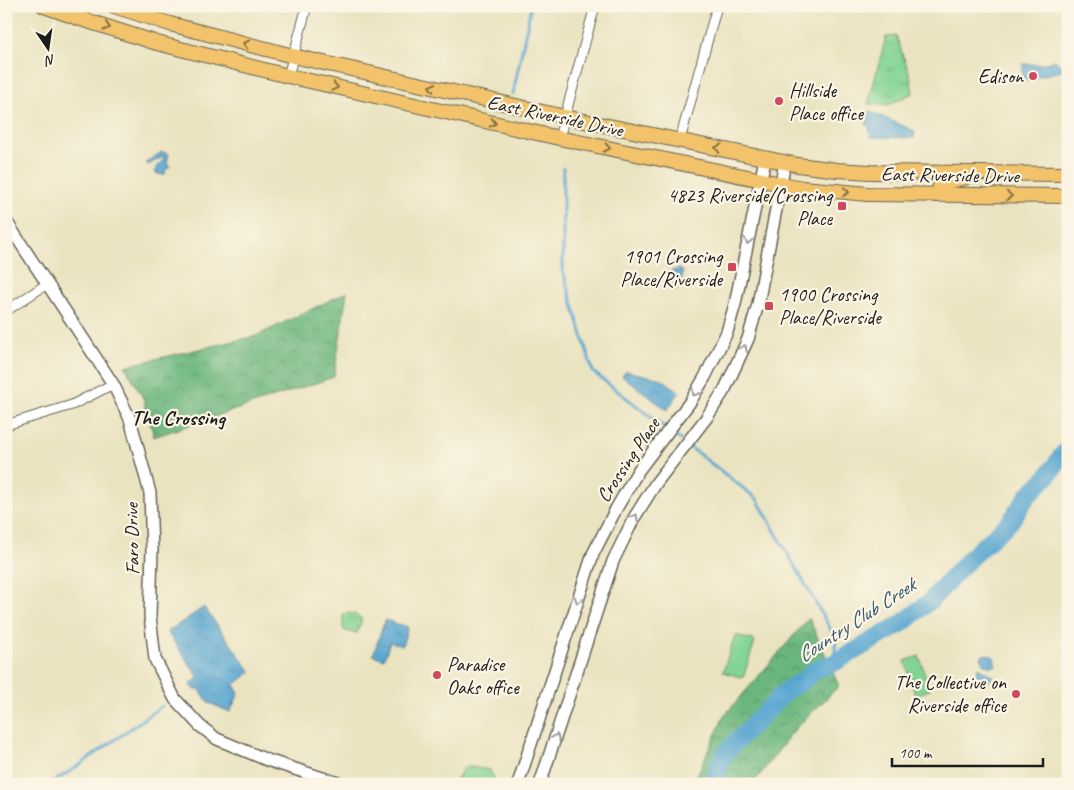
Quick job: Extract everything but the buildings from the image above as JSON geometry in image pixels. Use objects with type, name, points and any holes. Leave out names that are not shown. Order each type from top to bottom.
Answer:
[{"type":"main road","name":"East Riverside Drive","points":[[44,6],[75,18],[157,43],[288,76],[559,138],[761,181],[802,188],[868,194],[1068,196]]},
{"type":"main road","name":"East Riverside Drive","points":[[114,6],[170,24],[294,56],[565,117],[766,159],[837,170],[870,172],[1068,174]]},
{"type":"main road","points":[[938,195],[940,186],[943,183],[984,173]]},
{"type":"street","points":[[288,76],[307,6]]},
{"type":"street","points":[[559,138],[595,6]]},
{"type":"street","points":[[680,140],[717,6]]},
{"type":"street","name":"Crossing Place","points":[[518,784],[593,554],[638,471],[676,422],[705,377],[729,325],[766,159]]},
{"type":"street","name":"Crossing Place","points":[[540,784],[613,561],[634,518],[656,483],[693,436],[725,388],[750,333],[758,304],[784,162]]},
{"type":"street","name":"Faro Drive","points":[[6,221],[113,384],[130,420],[149,488],[152,551],[150,616],[155,660],[174,700],[216,739],[267,760],[341,784]]},
{"type":"street","points":[[6,311],[47,284]]},
{"type":"street","points":[[6,425],[72,405],[113,384]]},
{"type":"green space","points":[[896,36],[910,75],[913,93],[888,105],[868,104],[886,37]]},
{"type":"green space","points":[[347,292],[334,377],[154,437],[143,398],[125,366],[256,336]]},
{"type":"green space","points":[[346,613],[354,614],[361,618],[357,633],[343,629],[343,615]]},
{"type":"green space","points":[[809,618],[839,686],[795,729],[753,784],[693,784],[724,716]]},
{"type":"green space","points":[[735,635],[755,641],[743,678],[723,672]]},
{"type":"green space","points":[[919,656],[930,690],[915,695],[905,661]]},
{"type":"green space","points":[[465,766],[490,770],[494,778],[494,784],[458,784],[456,780]]},
{"type":"water","name":"Edison","points":[[1055,60],[1065,70],[1022,81],[1023,64],[1042,64]]},
{"type":"water","points":[[869,111],[915,131],[914,138],[871,137],[869,127],[866,125]]},
{"type":"water","points":[[162,152],[169,154],[167,163],[170,167],[162,175],[155,173],[155,171],[163,157],[148,165],[146,162]]},
{"type":"water","points":[[677,269],[683,272],[680,288],[675,289],[673,286],[675,278],[670,277],[672,270],[676,271]]},
{"type":"water","points":[[626,371],[662,379],[680,392],[667,410],[622,376]]},
{"type":"water","points":[[204,607],[251,672],[234,685],[239,693],[230,712],[209,703],[199,689],[195,690],[190,684],[199,678],[167,632]]},
{"type":"water","points":[[385,620],[408,627],[402,646],[390,642],[384,659],[373,655]]},
{"type":"water","points":[[985,654],[995,658],[995,666],[990,667],[982,663],[982,655]]},
{"type":"water","points":[[979,667],[993,676],[989,682],[975,674]]},
{"type":"waterway","points":[[513,94],[531,6]]},
{"type":"waterway","points":[[563,168],[563,271],[593,372],[757,499],[836,639],[834,663]]},
{"type":"waterway","name":"Country Club Creek","points":[[715,784],[718,768],[727,751],[788,689],[805,680],[813,671],[834,663],[901,624],[929,602],[971,557],[1010,522],[1029,494],[1047,477],[1068,450]]},
{"type":"waterway","points":[[50,784],[162,706]]},
{"type":"place","name":"Edison","points":[[1033,76]]},
{"type":"place","name":"Hillside Place office","points":[[779,101]]},
{"type":"place","name":"4823 Riverside/Crossing Place","points":[[842,206]]},
{"type":"place","name":"1901 Crossing Place/Riverside","points":[[732,267]]},
{"type":"place","name":"1900 Crossing Place/Riverside","points":[[769,306]]},
{"type":"place","name":"Paradise Oaks office","points":[[437,675]]},
{"type":"place","name":"The Collective on Riverside office","points":[[1016,694]]},
{"type":"district","name":"The Crossing","points":[[178,418]]}]
